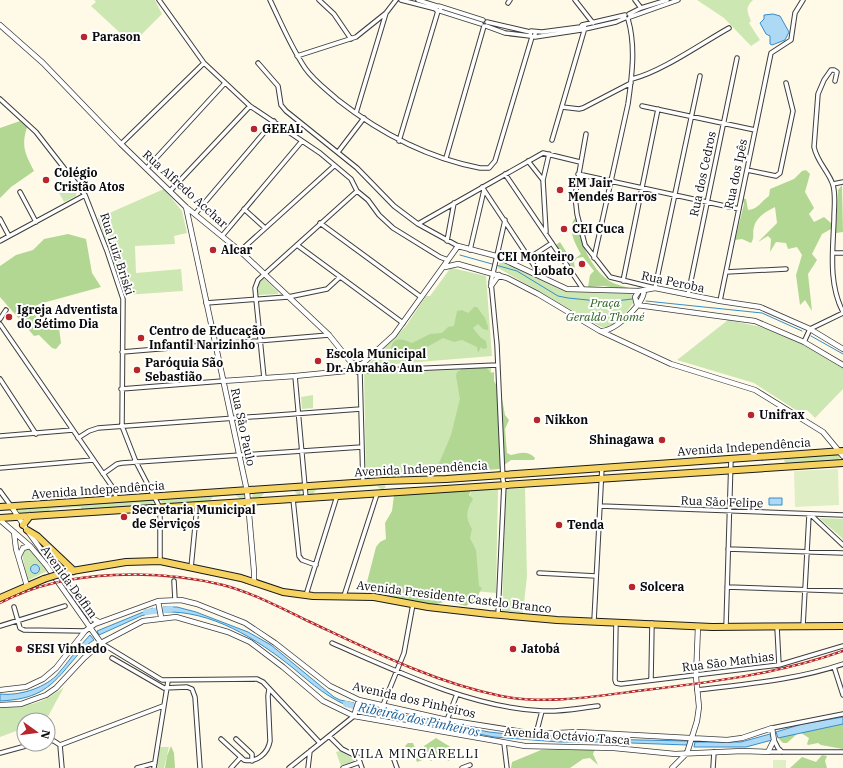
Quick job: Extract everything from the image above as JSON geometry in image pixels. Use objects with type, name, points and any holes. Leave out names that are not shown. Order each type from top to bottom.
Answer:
[{"type":"main road","name":"Avenida Independência","points":[[0,507],[304,488],[384,481],[503,475],[787,454],[842,453]]},
{"type":"main road","points":[[787,454],[782,459],[788,466]]},
{"type":"main road","points":[[776,455],[779,460],[776,467]]},
{"type":"main road","name":"Avenida Independência","points":[[0,519],[843,463]]},
{"type":"main road","points":[[384,481],[387,486],[385,493]]},
{"type":"main road","points":[[394,481],[392,487],[395,493]]},
{"type":"main road","points":[[0,519],[8,515],[11,506]]},
{"type":"main road","points":[[30,516],[25,527],[37,536],[74,571]]},
{"type":"main road","name":"Avenida Presidente Castelo Branco","points":[[0,598],[44,579],[66,572],[126,562],[160,561],[254,582],[282,592],[306,595],[374,596],[413,604],[498,615],[726,627],[843,626]]},
{"type":"street","points":[[159,0],[204,63],[250,106],[320,153],[351,179],[357,191],[368,200],[379,216],[393,228],[440,257],[448,260]]},
{"type":"street","points":[[270,0],[297,56],[308,72],[323,87],[356,113],[399,140],[446,158],[486,169],[492,166],[495,160],[532,35]]},
{"type":"street","points":[[319,0],[334,14],[351,39]]},
{"type":"street","points":[[297,56],[351,39],[368,29],[396,0]]},
{"type":"street","points":[[401,0],[412,1],[484,24],[532,35],[583,29],[616,22],[641,8],[667,0]]},
{"type":"street","points":[[418,0],[438,9]]},
{"type":"street","points":[[575,0],[593,23]]},
{"type":"street","points":[[635,0],[641,8]]},
{"type":"street","points":[[552,140],[583,29],[593,23],[627,16],[678,0]]},
{"type":"street","name":"Rua dos Ipês","points":[[720,301],[772,52],[791,40],[795,13],[803,0]]},
{"type":"street","points":[[399,140],[438,9]]},
{"type":"street","points":[[356,113],[386,12]]},
{"type":"street","points":[[594,258],[632,81],[631,33],[627,16]]},
{"type":"street","points":[[446,158],[484,24]]},
{"type":"street","name":"Rua Alfredo Acchar","points":[[0,25],[43,63],[121,144],[171,190],[186,207],[240,251],[329,335],[349,360],[359,368]]},
{"type":"street","points":[[562,107],[572,109],[583,108],[729,28]]},
{"type":"street","name":"Rua dos Cedros","points":[[688,295],[737,58]]},
{"type":"street","points":[[121,144],[204,63]]},
{"type":"street","points":[[258,63],[278,86],[282,108],[357,168],[394,206],[418,224],[458,246],[529,271],[567,289],[655,288],[700,76]]},
{"type":"street","points":[[804,342],[810,329],[843,313],[835,292],[833,253],[835,199],[833,184],[815,155],[814,147],[818,94],[824,80],[834,70],[837,72],[835,81]]},
{"type":"street","points":[[147,168],[225,83]]},
{"type":"street","points":[[747,170],[776,176],[779,175],[793,111],[786,83]]},
{"type":"street","name":"Rua Luiz Briski","points":[[0,99],[28,123],[85,195],[107,251],[123,299],[121,389],[122,426],[136,462],[160,508],[160,561]]},
{"type":"street","points":[[171,190],[250,106]]},
{"type":"street","points":[[642,106],[755,130]]},
{"type":"street","points":[[623,281],[658,109]]},
{"type":"street","points":[[338,152],[364,118]]},
{"type":"street","points":[[196,214],[274,121]]},
{"type":"street","name":"Rua Peroba","points":[[586,134],[574,196],[582,236],[594,258],[610,277],[642,289]]},
{"type":"street","points":[[222,236],[244,208],[302,141]]},
{"type":"street","points":[[418,224],[454,203],[483,189],[505,174],[544,153],[580,162]]},
{"type":"street","points":[[546,234],[543,180],[549,154]]},
{"type":"street","points":[[528,161],[543,180]]},
{"type":"street","points":[[240,251],[334,166]]},
{"type":"street","points":[[505,174],[584,289]]},
{"type":"street","points":[[578,174],[739,209]]},
{"type":"street","points":[[833,184],[843,182]]},
{"type":"street","points":[[483,189],[505,220],[542,278]]},
{"type":"street","points":[[470,250],[483,189]]},
{"type":"street","points":[[264,378],[256,299],[256,284],[264,274],[357,191]]},
{"type":"street","points":[[20,192],[36,222]]},
{"type":"street","points":[[0,241],[85,195]]},
{"type":"street","points":[[447,241],[454,203]]},
{"type":"street","name":"Rua São Paulo","points":[[186,207],[247,491],[254,582]]},
{"type":"street","points":[[244,208],[265,228]]},
{"type":"street","points":[[536,219],[545,215]]},
{"type":"street","points":[[0,219],[9,236]]},
{"type":"street","points":[[498,615],[504,486],[491,286],[492,271],[505,220]]},
{"type":"street","points":[[320,223],[421,298]]},
{"type":"street","points":[[529,258],[552,243]]},
{"type":"street","points":[[297,245],[403,323]]},
{"type":"street","points":[[359,368],[387,343],[458,246]]},
{"type":"street","points":[[833,253],[843,253]]},
{"type":"street","points":[[529,271],[532,268],[533,263]]},
{"type":"street","points":[[443,267],[458,264],[492,271],[538,294],[600,331],[671,364],[755,390],[819,429],[842,453]]},
{"type":"street","points":[[726,272],[786,269]]},
{"type":"street","points":[[491,286],[499,275]]},
{"type":"street","points":[[206,303],[288,297],[327,289],[340,277]]},
{"type":"street","name":"Rua Peroba","points":[[655,288],[720,301],[760,307],[810,329],[843,349]]},
{"type":"street","points":[[600,331],[615,327],[637,305],[643,296],[642,289]]},
{"type":"street","points":[[637,305],[755,321],[804,342],[843,365]]},
{"type":"street","points":[[0,319],[6,310]]},
{"type":"street","points":[[0,324],[113,488],[117,500]]},
{"type":"street","points":[[615,327],[615,338]]},
{"type":"street","points":[[122,352],[329,335]]},
{"type":"street","points":[[121,389],[295,376],[359,368],[370,369],[497,365]]},
{"type":"street","points":[[359,368],[363,483]]},
{"type":"street","points":[[295,376],[306,498]]},
{"type":"street","points":[[0,379],[36,434]]},
{"type":"street","points":[[78,438],[93,429],[122,426],[361,410]]},
{"type":"street","points":[[0,436],[73,430]]},
{"type":"street","points":[[103,474],[117,464],[136,462],[362,447]]},
{"type":"street","points":[[726,627],[732,470],[731,459]]},
{"type":"street","points":[[0,468],[93,460]]},
{"type":"street","points":[[594,621],[602,467]]},
{"type":"street","points":[[0,491],[11,506]]},
{"type":"street","points":[[344,596],[377,494]]},
{"type":"street","points":[[306,595],[337,496]]},
{"type":"street","points":[[293,499],[300,556],[302,560],[316,565]]},
{"type":"street","name":"Avenida Delfim","points":[[11,506],[17,517],[90,617],[99,622]]},
{"type":"street","points":[[191,568],[197,506]]},
{"type":"street","name":"Rua São Felipe","points":[[600,506],[810,515],[843,515]]},
{"type":"street","points":[[810,515],[843,544]]},
{"type":"street","points":[[803,626],[810,515]]},
{"type":"street","name":"Avenida Delfim","points":[[0,519],[30,546],[46,565],[99,642]]},
{"type":"street","points":[[14,531],[27,586]]},
{"type":"street","points":[[19,556],[23,548],[30,546]]},
{"type":"street","points":[[728,549],[843,553]]},
{"type":"street","points":[[539,573],[596,576]]},
{"type":"street","points":[[174,581],[175,600]]},
{"type":"street","points":[[727,586],[843,591]]},
{"type":"street","name":"Avenida dos Pinheiros","points":[[0,690],[26,687],[43,679],[56,668],[85,631],[91,629],[99,622],[158,602],[175,600],[197,604],[245,624],[275,643],[330,686],[359,702],[447,720],[536,734],[578,732],[692,739],[735,739],[772,731]]},
{"type":"street","points":[[158,602],[161,618]]},
{"type":"street","points":[[378,717],[404,653],[413,604]]},
{"type":"street","points":[[0,626],[65,606]]},
{"type":"street","points":[[14,607],[20,628],[26,631],[85,631]]},
{"type":"street","name":"Avenida Octávio Tasca","points":[[0,705],[22,704],[51,692],[99,642],[108,640],[143,621],[176,617],[186,618],[240,637],[261,649],[323,701],[354,714],[378,717],[504,744],[544,748],[614,748],[675,754],[743,751],[768,752]]},
{"type":"street","name":"Rua São Mathias","points":[[616,622],[615,680],[616,683],[621,684],[696,677],[779,665],[843,646]]},
{"type":"street","points":[[651,680],[652,623]]},
{"type":"street","points":[[672,768],[690,748],[699,707],[696,677],[698,626]]},
{"type":"street","points":[[777,627],[779,665]]},
{"type":"street","points":[[108,640],[110,649]]},
{"type":"street","points":[[99,642],[159,679],[168,681],[257,679],[263,682],[274,693],[320,743]]},
{"type":"street","points":[[332,643],[438,688],[498,704],[542,711],[598,706]]},
{"type":"street","points":[[112,658],[165,688],[187,687],[194,691],[200,768]]},
{"type":"street","points":[[697,690],[765,682],[843,664]]},
{"type":"street","points":[[834,667],[843,695]]},
{"type":"street","points":[[154,768],[165,688],[168,681]]},
{"type":"street","points":[[221,739],[246,761],[252,761],[263,756],[269,747],[270,741],[269,689]]},
{"type":"street","points":[[268,699],[274,693]]},
{"type":"street","points":[[447,720],[457,694]]},
{"type":"street","points":[[289,768],[354,714],[359,702]]},
{"type":"street","points":[[60,745],[163,706]]},
{"type":"street","points":[[536,734],[542,711]]},
{"type":"street","points":[[782,752],[774,740],[772,731],[843,714]]},
{"type":"street","points":[[329,736],[342,749],[358,757],[362,768]]},
{"type":"street","points":[[236,739],[252,754],[263,756]]},
{"type":"street","points":[[774,740],[768,752],[843,752]]},
{"type":"street","points":[[56,742],[60,745]]},
{"type":"street","points":[[504,744],[507,768]]},
{"type":"street","points":[[60,745],[62,768]]},
{"type":"street","points":[[0,753],[16,749]]},
{"type":"street","points":[[308,766],[310,751]]},
{"type":"street","points":[[714,752],[714,768]]},
{"type":"street","points":[[252,754],[252,761]]},
{"type":"street","points":[[392,754],[397,768]]},
{"type":"street","points":[[303,756],[308,766]]},
{"type":"street","points":[[232,768],[240,757]]},
{"type":"street","points":[[343,768],[360,762]]},
{"type":"street","points":[[137,768],[155,763]]},
{"type":"street","points":[[462,768],[470,765]]},
{"type":"green space","points":[[94,0],[155,0],[162,14],[132,44],[91,6],[96,2]]},
{"type":"green space","points":[[697,0],[753,0],[748,8],[751,21],[749,23],[760,40],[751,46],[724,18]]},
{"type":"green space","points":[[20,121],[27,127],[24,145],[28,159],[34,171],[11,187],[0,198],[0,128]]},
{"type":"green space","points":[[806,170],[810,174],[805,192],[814,208],[809,214],[814,222],[824,217],[831,223],[831,229],[822,234],[812,254],[817,260],[808,274],[812,311],[805,300],[800,305],[796,275],[802,255],[797,247],[788,249],[786,243],[776,242],[770,252],[771,239],[768,236],[758,242],[777,223],[775,207],[765,212],[755,223],[751,243],[742,239],[735,240],[744,204],[742,198],[746,199],[748,210],[755,208],[769,196],[770,189],[794,179],[802,171]]},
{"type":"green space","points":[[72,181],[77,189],[76,196],[64,202],[57,189]]},
{"type":"green space","points":[[842,185],[843,232],[836,233],[838,190]]},
{"type":"green space","points":[[164,189],[182,211],[187,233],[174,236],[175,244],[135,246],[136,273],[181,269],[183,291],[125,295],[98,218]]},
{"type":"green space","points":[[576,217],[582,243],[595,267],[608,280],[615,284],[629,288],[629,290],[604,286],[588,287],[590,275],[594,271],[583,257],[577,258],[574,262],[575,271],[556,245],[560,242],[572,261],[581,254],[572,236],[573,221]]},
{"type":"green space","points":[[68,234],[86,239],[92,273],[101,287],[39,304],[32,309],[37,318],[56,323],[59,328],[61,343],[56,349],[52,348],[39,335],[34,336],[0,297],[0,266],[16,255],[33,250],[44,239]]},
{"type":"green space","name":"Praça Geraldo Thomé","points":[[500,261],[564,291],[631,292],[634,302],[620,319],[612,325],[601,327],[498,268]]},
{"type":"green space","points":[[452,268],[486,276],[492,356],[370,366],[369,364],[406,326],[426,296],[430,296],[449,270],[448,269]]},
{"type":"green space","points":[[263,277],[278,292],[278,294],[258,295],[257,284]]},
{"type":"green space","points":[[474,307],[477,307],[485,318],[488,330],[483,329],[478,324],[473,328],[480,337],[486,341],[487,348],[483,349],[481,347],[478,353],[477,347],[462,340],[454,342],[443,338],[420,351],[411,351],[402,358],[397,359],[394,356],[391,348],[392,344],[396,340],[405,340],[412,343],[430,334],[442,333],[448,327],[454,326],[457,311],[462,310],[468,313]]},
{"type":"green space","points":[[728,320],[767,328],[806,346],[843,368],[843,389],[815,418],[807,410],[799,412],[754,383],[677,360]]},
{"type":"green space","points":[[465,367],[487,368],[491,373],[494,372],[494,381],[501,393],[505,415],[509,420],[505,429],[507,453],[511,455],[527,453],[535,458],[534,460],[511,460],[499,469],[448,473],[433,470],[440,461],[451,435],[460,399],[456,376],[457,372]]},
{"type":"green space","points":[[491,368],[497,469],[368,479],[366,476],[364,374]]},
{"type":"green space","points":[[313,395],[313,408],[302,409],[301,397]]},
{"type":"green space","points":[[839,453],[842,457],[837,460],[786,463],[784,461],[786,456]]},
{"type":"green space","points":[[838,469],[839,505],[795,507],[794,471]]},
{"type":"green space","points":[[383,483],[386,487],[382,490],[377,486],[316,490],[312,495],[307,492],[309,489]]},
{"type":"green space","points":[[525,488],[527,576],[523,613],[502,612],[506,489]]},
{"type":"green space","points":[[300,489],[301,493],[299,496],[294,491],[264,493],[261,497],[253,498],[252,492]]},
{"type":"green space","points":[[498,489],[496,593],[452,589],[471,490]]},
{"type":"green space","points":[[471,490],[469,495],[473,499],[469,507],[467,517],[472,529],[470,538],[476,550],[479,586],[482,588],[476,599],[466,606],[447,601],[430,606],[370,591],[367,582],[376,547],[380,542],[386,539],[385,523],[392,511],[394,495]]},
{"type":"green space","points":[[244,492],[245,499],[241,499],[235,495],[213,497],[209,502],[164,505],[161,501],[162,499]]},
{"type":"green space","points":[[150,500],[154,502],[150,506],[81,510],[81,507],[50,509],[49,512],[20,514],[16,507]]},
{"type":"green space","points":[[244,505],[245,514],[231,515],[231,506]]},
{"type":"green space","points":[[819,518],[843,519],[843,540],[841,537]]},
{"type":"green space","points":[[27,547],[47,571],[27,581],[22,553]]},
{"type":"green space","points":[[64,687],[50,712],[16,712],[16,731],[0,737],[0,707],[27,705],[41,701]]},
{"type":"green space","points":[[843,719],[843,749],[821,745],[818,743],[808,745],[809,738],[801,733],[798,733],[787,743],[783,743],[779,739],[780,736]]},
{"type":"green space","points":[[436,738],[452,748],[452,759],[448,761],[445,753],[431,761],[428,758],[417,762],[413,753],[409,753],[405,746],[408,743],[413,743],[417,754],[423,756],[426,753],[424,746]]},
{"type":"green space","points":[[171,746],[174,753],[175,768],[165,768],[167,756]]},
{"type":"green space","points":[[160,747],[169,747],[164,768],[157,768]]},
{"type":"green space","points":[[583,748],[595,749],[593,754],[598,765],[590,758],[583,759],[570,768],[511,768],[512,762],[541,750]]},
{"type":"green space","points":[[340,751],[354,759],[354,761],[341,766],[336,752]]},
{"type":"green space","points":[[822,755],[827,756],[825,761],[827,768],[790,768],[802,757],[816,762]]},
{"type":"green space","points":[[773,760],[786,760],[786,768],[773,768]]},
{"type":"water","points":[[773,14],[780,16],[789,32],[785,40],[772,45],[770,44],[770,36],[766,34],[760,23],[764,19],[764,15]]},
{"type":"water","points":[[769,498],[782,498],[782,505],[769,505]]},
{"type":"water","points":[[35,564],[40,569],[35,574],[30,569]]},
{"type":"water","points":[[163,607],[177,607],[196,612],[248,632],[271,645],[334,697],[354,703],[354,708],[329,696],[314,686],[279,657],[249,637],[232,628],[216,621],[198,616],[163,612]]},
{"type":"water","points":[[153,608],[154,612],[141,616],[99,635],[97,631]]},
{"type":"water","points":[[90,635],[94,640],[84,648],[55,681],[47,687],[32,696],[0,701],[0,694],[14,694],[30,691],[50,681],[56,676]]},
{"type":"water","points":[[359,705],[376,709],[374,714],[358,710]]},
{"type":"water","points":[[384,711],[489,732],[545,738],[688,741],[687,745],[559,742],[494,737],[382,715]]},
{"type":"water","points":[[843,717],[843,724],[778,738],[776,732],[802,724]]},
{"type":"water","points":[[770,734],[772,740],[746,747],[694,747],[695,742],[741,742]]},
{"type":"waterway","points":[[460,255],[517,271],[558,296],[608,302],[632,299]]},
{"type":"waterway","points":[[646,301],[762,313],[802,331]]},
{"type":"waterway","points":[[811,336],[843,354]]},
{"type":"waterway","name":"Ribeirão dos Pinheiros","points":[[146,612],[171,609]]},
{"type":"waterway","name":"Ribeirão dos Pinheiros","points":[[346,704],[386,714]]},
{"type":"railway","points":[[0,603],[14,596],[42,586],[84,578],[142,574],[196,579],[234,588],[256,596],[378,654],[426,674],[476,690],[519,699],[573,699],[695,684],[794,666],[843,651]]},
{"type":"place","name":"Parason","points":[[84,37]]},
{"type":"place","name":"GEEAL","points":[[254,129]]},
{"type":"place","name":"Colégio Cristão Atos","points":[[46,180]]},
{"type":"place","name":"EM Jair Mendes Barros","points":[[560,190]]},
{"type":"place","name":"CEI Cuca","points":[[564,229]]},
{"type":"place","name":"Alcar","points":[[213,250]]},
{"type":"place","name":"CEI Monteiro Lobato","points":[[582,264]]},
{"type":"place","name":"Igreja Adventista do Sétimo Dia","points":[[9,317]]},
{"type":"place","name":"Centro de Educação Infantil Narizinho","points":[[141,338]]},
{"type":"place","name":"Escola Municipal Dr. Abrahão Aun","points":[[318,361]]},
{"type":"place","name":"Paróquia São Sebastião","points":[[137,370]]},
{"type":"place","name":"Unifrax","points":[[751,415]]},
{"type":"place","name":"Nikkon","points":[[537,420]]},
{"type":"place","name":"Shinagawa","points":[[662,440]]},
{"type":"place","name":"Secretaria Municipal de Serviços","points":[[124,517]]},
{"type":"place","name":"Tenda","points":[[559,525]]},
{"type":"place","name":"Solcera","points":[[632,587]]},
{"type":"place","name":"SESI Vinhedo","points":[[19,649]]},
{"type":"place","name":"Jatobá","points":[[513,649]]},
{"type":"district","name":"VILA MINGARELLI","points":[[415,753]]}]
